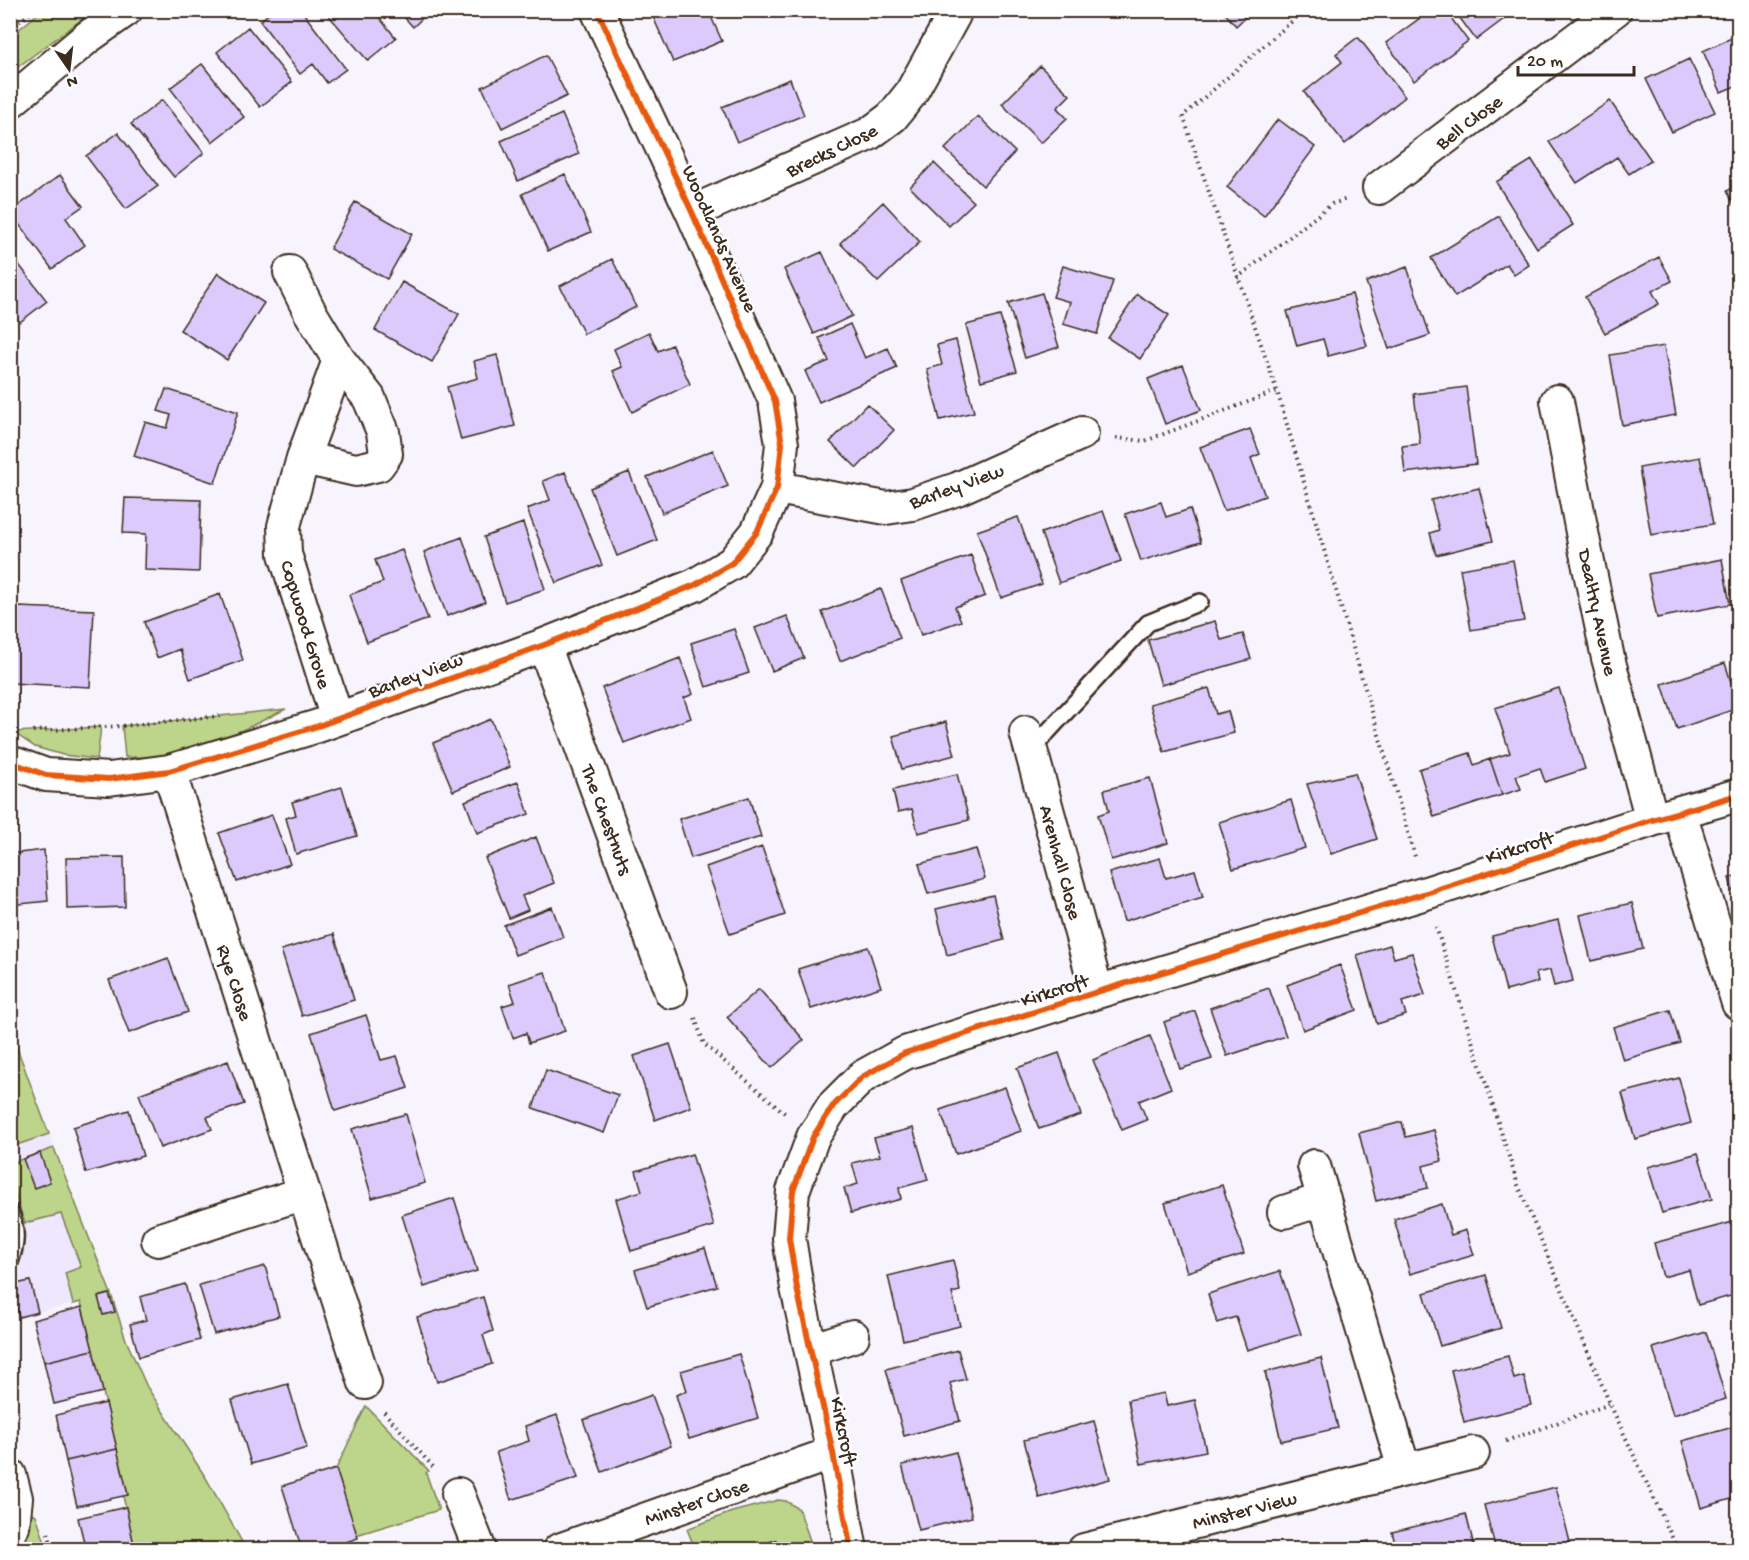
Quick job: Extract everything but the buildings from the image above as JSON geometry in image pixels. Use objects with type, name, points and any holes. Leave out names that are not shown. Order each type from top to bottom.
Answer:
[{"type":"street","points":[[10,102],[88,37],[126,10]]},
{"type":"street","name":"Woodlands Avenue","points":[[597,10],[692,213],[775,401],[782,444],[777,488]]},
{"type":"street","name":"Bell Close","points":[[1379,188],[1616,10]]},
{"type":"street","name":"Brecks Close","points":[[692,213],[869,134],[892,117],[911,93],[954,15]]},
{"type":"street","points":[[290,272],[309,312],[339,360],[369,398],[383,432],[386,454],[378,465],[356,470],[303,458]]},
{"type":"street","name":"Copwood Grove","points":[[337,719],[285,554],[284,526],[303,458],[339,360]]},
{"type":"street","name":"Dealtry Avenue","points":[[1557,401],[1608,658],[1738,1003]]},
{"type":"street","name":"Barley View","points":[[10,762],[46,775],[109,780],[169,771],[337,719],[544,645],[695,585],[732,563],[757,532],[777,488],[886,508],[913,504],[957,489],[1082,434]]},
{"type":"street","name":"The Chestnuts","points":[[544,645],[671,992]]},
{"type":"street","name":"Arenhall Close","points":[[1028,741],[1097,992]]},
{"type":"street","name":"Rye Close","points":[[169,771],[365,1383]]},
{"type":"street","name":"Kirkcroft","points":[[851,1550],[833,1453],[796,1288],[789,1238],[793,1191],[813,1137],[833,1106],[862,1077],[905,1053],[1738,795]]},
{"type":"street","points":[[1314,1166],[1404,1469]]},
{"type":"street","points":[[158,1240],[304,1193]]},
{"type":"street","points":[[1284,1212],[1324,1199]]},
{"type":"street","points":[[811,1350],[853,1336]]},
{"type":"street","name":"Minster Close","points":[[559,1550],[833,1453]]},
{"type":"street","name":"Minster View","points":[[1084,1550],[1473,1453]]},
{"type":"street","points":[[10,1475],[16,1498],[13,1527],[10,1531]]},
{"type":"street","points":[[458,1494],[480,1550]]},
{"type":"lane","points":[[1028,741],[1148,623],[1200,602]]},
{"type":"lane","points":[[10,1211],[15,1223],[16,1245],[10,1262]]},
{"type":"path","points":[[10,29],[34,10]]},
{"type":"path","points":[[1305,10],[1183,116],[1277,392],[1426,893],[1518,1185],[1610,1404],[1678,1550]]},
{"type":"path","points":[[1237,278],[1332,204],[1379,188]]},
{"type":"path","points":[[1082,434],[1144,441],[1277,392]]},
{"type":"path","points":[[24,732],[122,726],[228,715]]},
{"type":"path","points":[[671,992],[689,1003],[704,1044],[813,1137]]},
{"type":"path","points":[[365,1383],[377,1404],[458,1494]]},
{"type":"path","points":[[1473,1453],[1610,1404]]},
{"type":"shaded area","points":[[10,1029],[111,1294],[19,1317],[10,1283]]},
{"type":"green space","points":[[41,11],[93,11],[11,72],[11,36]]},
{"type":"green space","points":[[286,709],[194,749],[157,757],[125,757],[122,726]]},
{"type":"green space","points":[[101,727],[97,759],[63,755],[35,747],[13,732]]},
{"type":"green space","points":[[10,1029],[49,1134],[11,1147],[10,1147]]},
{"type":"green space","points":[[54,1148],[111,1294],[126,1340],[147,1387],[206,1478],[246,1549],[135,1549],[123,1496],[128,1495],[81,1302],[73,1304],[65,1273],[81,1267],[61,1214],[25,1223],[11,1183],[11,1163]]},
{"type":"green space","points":[[366,1406],[429,1471],[426,1473],[439,1510],[356,1535],[336,1469]]},
{"type":"green space","points":[[778,1500],[786,1501],[799,1509],[813,1549],[779,1549],[776,1540],[744,1549],[695,1549],[687,1529],[732,1512]]},
{"type":"green space","points":[[32,1513],[36,1515],[47,1549],[19,1550],[26,1537]]},
{"type":"cycle path","points":[[10,762],[46,775],[109,779],[169,771],[318,726],[544,645],[695,585],[732,563],[757,532],[777,488],[782,444],[775,401],[692,212],[597,10]]},
{"type":"cycle path","points":[[851,1550],[833,1453],[797,1288],[789,1238],[793,1191],[813,1137],[833,1106],[862,1077],[905,1053],[1738,795]]}]
